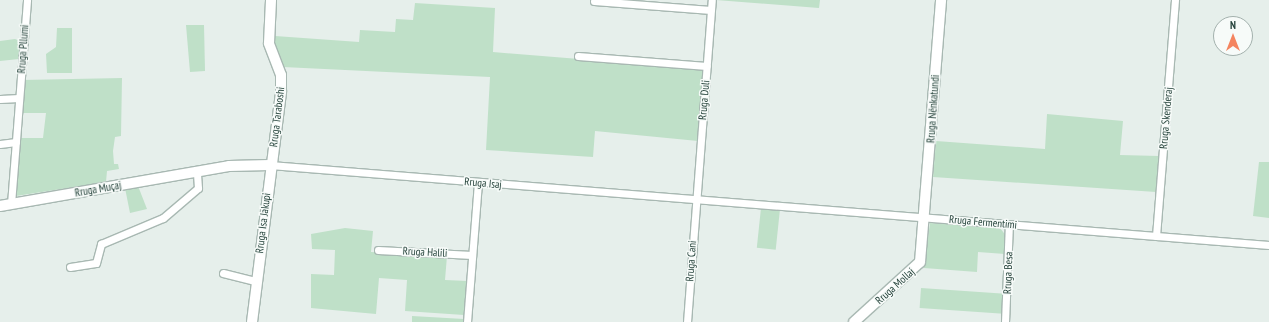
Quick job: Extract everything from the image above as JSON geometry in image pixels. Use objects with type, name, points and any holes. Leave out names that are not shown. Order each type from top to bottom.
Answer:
[{"type":"street","name":"Rruga Taraboshi","points":[[270,165],[281,83],[269,42],[271,0]]},
{"type":"street","name":"Rruga Duli","points":[[696,200],[712,0]]},
{"type":"street","name":"Rruga Nënkatundi","points":[[924,218],[941,0]]},
{"type":"street","name":"Rruga Skenderaj","points":[[1156,236],[1175,0]]},
{"type":"street","name":"Rruga Pllumi","points":[[11,204],[25,1]]},
{"type":"street","points":[[594,1],[711,10]]},
{"type":"street","points":[[578,56],[707,66]]},
{"type":"street","points":[[0,99],[19,98]]},
{"type":"street","points":[[0,144],[16,142]]},
{"type":"street","name":"Rruga Muçaj","points":[[0,206],[240,165],[270,165]]},
{"type":"street","name":"Rruga Isaj","points":[[270,165],[696,200]]},
{"type":"street","name":"Rruga Isa Jakupi","points":[[252,322],[255,280],[270,165]]},
{"type":"street","points":[[70,267],[96,263],[101,244],[163,218],[198,188],[196,172]]},
{"type":"street","points":[[467,322],[478,182]]},
{"type":"street","name":"Rruga Fermentimi","points":[[696,200],[1269,245]]},
{"type":"street","name":"Rruga Cani","points":[[687,322],[696,200]]},
{"type":"street","name":"Rruga Mollaj","points":[[854,322],[920,262],[924,218]]},
{"type":"street","name":"Rruga Besa","points":[[1005,322],[1009,224]]},
{"type":"street","name":"Rruga Halili","points":[[378,250],[472,255]]},
{"type":"street","points":[[223,273],[255,280]]},
{"type":"green space","points":[[716,0],[820,0],[819,8]]},
{"type":"green space","points":[[415,3],[495,8],[493,52],[703,69],[698,141],[595,131],[593,157],[486,150],[490,77],[283,67],[275,48],[275,36],[359,42],[360,30],[395,32],[396,19],[413,20]]},
{"type":"green space","points":[[186,25],[204,25],[205,71],[190,72]]},
{"type":"green space","points":[[57,28],[72,28],[72,73],[47,73],[46,54],[56,47]]},
{"type":"green space","points":[[15,39],[20,41],[19,59],[0,61],[0,41]]},
{"type":"green space","points":[[122,78],[121,136],[115,137],[113,151],[114,164],[118,164],[119,169],[107,171],[106,182],[16,196],[19,138],[43,138],[46,113],[20,113],[22,80]]},
{"type":"green space","points":[[1047,114],[1123,121],[1120,155],[1159,156],[1156,192],[933,177],[936,141],[1045,149]]},
{"type":"green space","points":[[1259,162],[1269,162],[1269,218],[1253,216]]},
{"type":"green space","points":[[138,186],[147,209],[130,213],[125,188]]},
{"type":"green space","points":[[761,208],[780,210],[776,250],[757,248]]},
{"type":"green space","points":[[930,223],[1000,228],[1007,237],[1005,254],[978,252],[977,272],[924,268]]},
{"type":"green space","points":[[345,228],[373,231],[371,252],[447,256],[445,280],[468,281],[464,315],[405,311],[407,280],[379,278],[376,314],[311,308],[311,274],[334,275],[335,250],[312,249],[311,234]]},
{"type":"green space","points":[[921,288],[1005,294],[1003,314],[920,308]]},
{"type":"green space","points":[[412,316],[464,319],[464,322],[412,322]]}]
